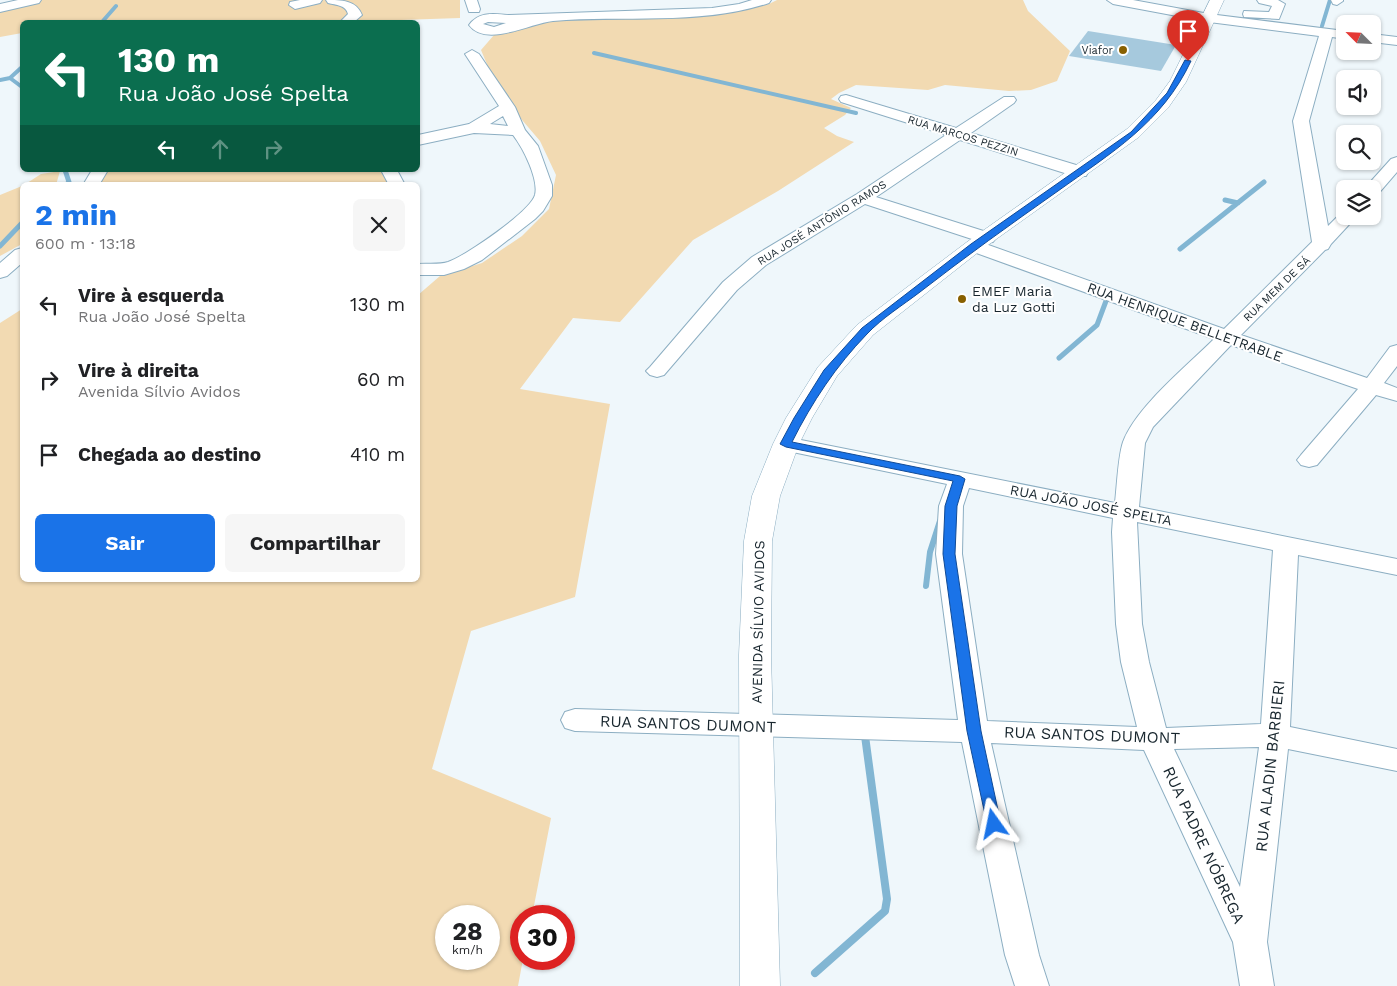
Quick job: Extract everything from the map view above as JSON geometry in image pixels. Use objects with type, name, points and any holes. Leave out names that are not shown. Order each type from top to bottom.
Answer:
[{"type":"main road","name":"AVENIDA SÍLVIO AVIDOS","points":[[760,986],[757,726],[754,655],[758,541],[766,496],[786,444],[799,418],[827,372],[865,330],[981,242],[1133,133],[1162,104],[1178,82],[1213,9]]},
{"type":"street","points":[[0,8],[35,0]]},
{"type":"street","points":[[295,5],[316,0]]},
{"type":"street","points":[[332,0],[346,3],[354,8],[355,15],[349,20]]},
{"type":"street","points":[[422,274],[457,265],[475,256],[537,207],[543,196],[544,185],[530,146],[518,131],[507,107],[468,45],[475,14],[505,23],[551,17],[712,12],[741,8],[766,0]]},
{"type":"street","points":[[1113,0],[1274,16],[1279,4],[1263,0]]},
{"type":"street","points":[[1213,9],[1336,34]]},
{"type":"street","points":[[468,45],[478,44],[505,23]]},
{"type":"street","name":"RUA MEM DE SÁ","points":[[1126,512],[1134,443],[1143,425],[1228,337],[1322,245],[1300,121],[1327,32]]},
{"type":"street","points":[[1381,39],[1397,41]]},
{"type":"street","name":"RUA MARCOS PEZZIN","points":[[846,99],[1080,172]]},
{"type":"street","name":"RUA JOSÉ ANTÔNIO RAMOS","points":[[657,371],[743,274],[780,248],[863,198],[1009,100]]},
{"type":"street","points":[[474,128],[507,107]]},
{"type":"street","points":[[420,140],[474,128],[518,131]]},
{"type":"street","points":[[1381,181],[1397,162]]},
{"type":"street","points":[[1381,187],[1397,187]]},
{"type":"street","name":"RUA HENRIQUE BELLETRABLE","points":[[863,198],[1228,337],[1397,395]]},
{"type":"street","points":[[1322,245],[1340,225]]},
{"type":"street","points":[[0,272],[20,256]]},
{"type":"street","points":[[1309,460],[1371,387],[1397,351]]},
{"type":"street","name":"RUA JOÃO JOSÉ SPELTA","points":[[786,444],[1397,567]]},
{"type":"street","points":[[960,479],[951,506],[949,554],[974,731],[1022,955],[1032,986]]},
{"type":"street","name":"RUA PADRE NÓBREGA","points":[[1126,512],[1124,532],[1129,624],[1135,662],[1154,739],[1250,942]]},
{"type":"street","name":"RUA ALADIN BARBIERI","points":[[1257,986],[1250,942],[1275,735],[1286,545]]},
{"type":"street","name":"RUA SANTOS DUMONT","points":[[575,720],[974,731],[1154,739],[1275,735],[1397,760]]},
{"type":"shaded area","points":[[40,0],[460,0],[460,18],[401,20],[20,20],[20,33],[0,37],[0,9]]},
{"type":"shaded area","points":[[777,0],[1023,0],[1028,11],[1070,51],[1057,81],[1031,90],[1009,91],[945,85],[928,90],[856,85],[839,93],[831,99],[851,108],[845,115],[824,128],[837,136],[854,142],[778,191],[693,240],[620,322],[573,318],[520,389],[610,404],[575,597],[471,631],[432,769],[551,818],[534,905],[510,905],[510,970],[521,970],[518,986],[0,986],[0,323],[20,310],[20,582],[420,582],[420,293],[440,276],[482,263],[522,236],[549,209],[556,175],[540,141],[499,93],[481,50],[494,35],[522,24],[576,19],[728,13],[769,4]]},
{"type":"shaded area","points":[[60,172],[57,182],[29,182],[41,174]]},
{"type":"shaded area","points":[[92,172],[399,172],[402,182],[87,182]]},
{"type":"shaded area","points":[[20,187],[20,245],[0,256],[0,195]]},
{"type":"building","name":"Viafor","points":[[1088,31],[1176,45],[1161,71],[1069,56]]},
{"type":"waterway","points":[[1322,26],[1330,0]]},
{"type":"waterway","points":[[104,20],[116,6]]},
{"type":"waterway","points":[[594,53],[856,113]]},
{"type":"waterway","points":[[10,78],[20,69]]},
{"type":"waterway","points":[[0,80],[10,78]]},
{"type":"waterway","points":[[10,78],[20,86]]},
{"type":"waterway","points":[[66,172],[69,182]]},
{"type":"waterway","points":[[1238,203],[1264,182]]},
{"type":"waterway","points":[[1225,200],[1238,203]]},
{"type":"waterway","points":[[1180,249],[1238,203]]},
{"type":"waterway","points":[[0,246],[20,225]]},
{"type":"waterway","points":[[1059,358],[1097,325],[1106,301]]},
{"type":"waterway","points":[[926,586],[930,552],[940,521]]},
{"type":"waterway","points":[[815,973],[885,911],[887,899],[865,736]]},
{"type":"place","name":"Viafor","points":[[1123,50]]},
{"type":"place","name":"EMEF Maria da Luz Gotti","points":[[962,299]]},
{"type":"route","points":[[994,824],[974,731],[949,554],[951,506],[960,479],[786,444],[799,418],[827,372],[865,330],[974,246],[1092,164],[1133,133],[1162,104],[1178,82],[1188,61]]}]
